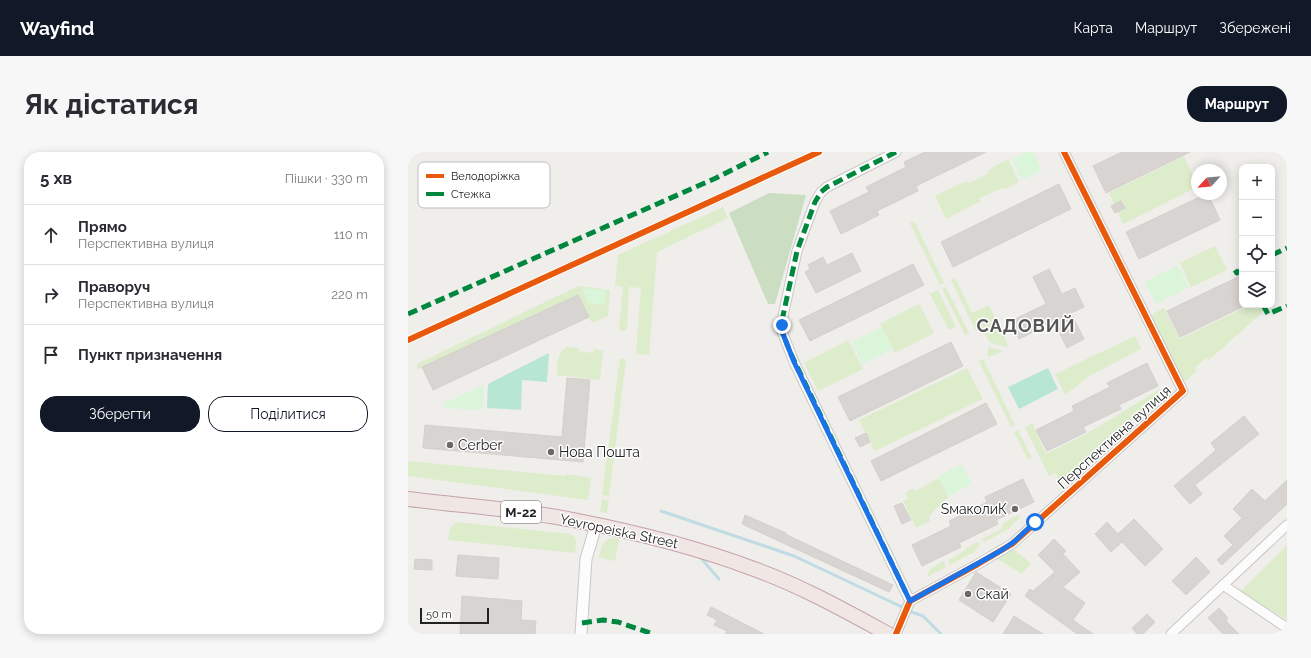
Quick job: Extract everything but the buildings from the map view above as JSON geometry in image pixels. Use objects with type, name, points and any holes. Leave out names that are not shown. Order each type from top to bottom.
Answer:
[{"type":"highway","name":"Yevropeiska Street","points":[[408,499],[494,508],[573,520],[689,547],[755,569],[797,587],[888,634]]},
{"type":"street","points":[[896,152],[830,185],[819,195],[797,251],[781,329],[792,357],[910,601],[896,634]]},
{"type":"street","name":"Перспективна вулиця","points":[[910,601],[1012,544],[1183,391],[1064,152]]},
{"type":"street","points":[[1171,634],[1287,524]]},
{"type":"street","points":[[581,634],[586,559],[596,525]]},
{"type":"street","points":[[1223,585],[1287,628]]},
{"type":"green space","points":[[1026,152],[1033,152],[1042,170],[1022,180],[1012,159]]},
{"type":"green space","points":[[1184,156],[1191,171],[1191,190],[1123,224],[1109,193]]},
{"type":"green space","points":[[1008,159],[1019,182],[978,199],[981,201],[946,219],[935,196],[966,181],[970,183],[989,173],[988,170]]},
{"type":"green space","points":[[769,193],[806,195],[775,304],[768,304],[729,213]]},
{"type":"green space","points":[[723,207],[728,218],[657,252],[649,355],[636,354],[641,288],[629,287],[627,329],[622,331],[619,328],[623,287],[615,286],[618,255]]},
{"type":"green space","points":[[914,221],[944,283],[940,285],[910,223]]},
{"type":"green space","points":[[1215,246],[1227,270],[1191,287],[1180,263]]},
{"type":"green space","points":[[1178,265],[1189,287],[1156,304],[1145,282]]},
{"type":"green space","points":[[955,278],[972,313],[989,305],[1009,347],[990,343],[985,335],[976,331],[951,280]]},
{"type":"green space","points":[[578,286],[610,290],[608,316],[592,323],[578,295],[417,370],[417,364]]},
{"type":"green space","points":[[946,287],[969,333],[965,335],[942,289]]},
{"type":"green space","points":[[582,288],[606,290],[605,305],[587,303]]},
{"type":"green space","points":[[938,290],[956,327],[949,330],[930,294]]},
{"type":"green space","points":[[918,304],[920,305],[934,333],[895,353],[880,324]]},
{"type":"green space","points":[[1164,308],[1180,339],[1244,308],[1264,308],[1265,310],[1209,360],[1206,358],[1195,368],[1197,370],[1187,380],[1182,380],[1151,318],[1153,314]]},
{"type":"green space","points":[[882,327],[893,349],[862,364],[852,342]]},
{"type":"green space","points":[[1135,336],[1141,349],[1091,375],[1065,395],[1055,374]]},
{"type":"green space","points":[[848,340],[863,369],[818,391],[804,363]]},
{"type":"green space","points":[[567,347],[579,348],[579,351],[593,353],[594,349],[603,351],[600,380],[557,375],[559,356],[563,349]]},
{"type":"green space","points":[[989,347],[1003,351],[989,357],[987,354]]},
{"type":"green space","points":[[549,353],[547,382],[522,380],[521,410],[487,408],[488,384]]},
{"type":"green space","points":[[620,358],[625,359],[626,361],[609,496],[602,495]]},
{"type":"green space","points":[[983,359],[1015,425],[1011,427],[979,361]]},
{"type":"green space","points":[[967,368],[983,399],[875,451],[859,420]]},
{"type":"green space","points":[[1048,368],[1058,389],[1019,409],[1008,387]]},
{"type":"green space","points":[[484,385],[483,410],[445,408],[444,403]]},
{"type":"green space","points":[[1160,389],[1162,393],[1060,483],[1056,473],[1049,476],[1025,427],[1032,423],[1046,454],[1086,434]]},
{"type":"green space","points":[[1018,430],[1032,458],[1028,460],[1014,432]]},
{"type":"green space","points":[[408,461],[565,476],[567,474],[591,478],[588,500],[408,476]]},
{"type":"green space","points":[[962,464],[972,484],[948,496],[938,476]]},
{"type":"green space","points":[[939,478],[948,497],[929,516],[930,521],[916,528],[903,501],[908,499],[905,493],[912,489],[915,491]]},
{"type":"green space","points":[[602,499],[609,500],[607,513],[600,512]]},
{"type":"green space","points":[[1018,515],[1020,517],[1010,528],[984,542],[982,539],[1001,529],[1003,523]]},
{"type":"green space","points":[[456,522],[571,534],[576,540],[575,553],[448,540],[450,528]]},
{"type":"green space","points":[[612,538],[619,539],[615,561],[599,558],[601,548],[604,543]]},
{"type":"green space","points":[[977,542],[980,544],[974,552],[950,565],[948,560]]},
{"type":"green space","points":[[1287,545],[1287,620],[1241,591]]},
{"type":"green space","points":[[1012,548],[1031,563],[1022,574],[997,559]]},
{"type":"green space","points":[[944,561],[946,567],[927,577],[930,569]]},
{"type":"waterway","points":[[661,511],[794,556],[902,607]]},
{"type":"waterway","points":[[700,557],[719,579]]},
{"type":"waterway","points":[[909,611],[923,616],[941,634]]},
{"type":"marked path","points":[[408,314],[716,178],[768,152]]},
{"type":"marked path","points":[[896,152],[827,187],[821,192],[815,202],[797,251],[781,325],[790,352],[910,601],[913,600]]},
{"type":"marked path","points":[[1275,254],[1287,248]]},
{"type":"marked path","points":[[1235,270],[1237,273],[1239,272]]},
{"type":"marked path","points":[[1265,308],[1268,314],[1287,306]]},
{"type":"marked path","points":[[582,623],[603,620],[618,622],[653,634]]},
{"type":"cycle path","points":[[408,340],[819,152]]},
{"type":"cycle path","points":[[896,634],[910,601],[1012,544],[1183,391],[1064,152]]},
{"type":"place","name":"Cerber","points":[[450,445]]},
{"type":"place","name":"Нова Пошта","points":[[551,452]]},
{"type":"place","name":"SмаколиК","points":[[1015,509]]},
{"type":"place","name":"Скай","points":[[968,594]]},
{"type":"district","name":"САДОВИЙ","points":[[1026,326]]},
{"type":"route","points":[[782,325],[781,329],[794,362],[910,601],[1002,550],[1015,541],[1035,522]]}]
